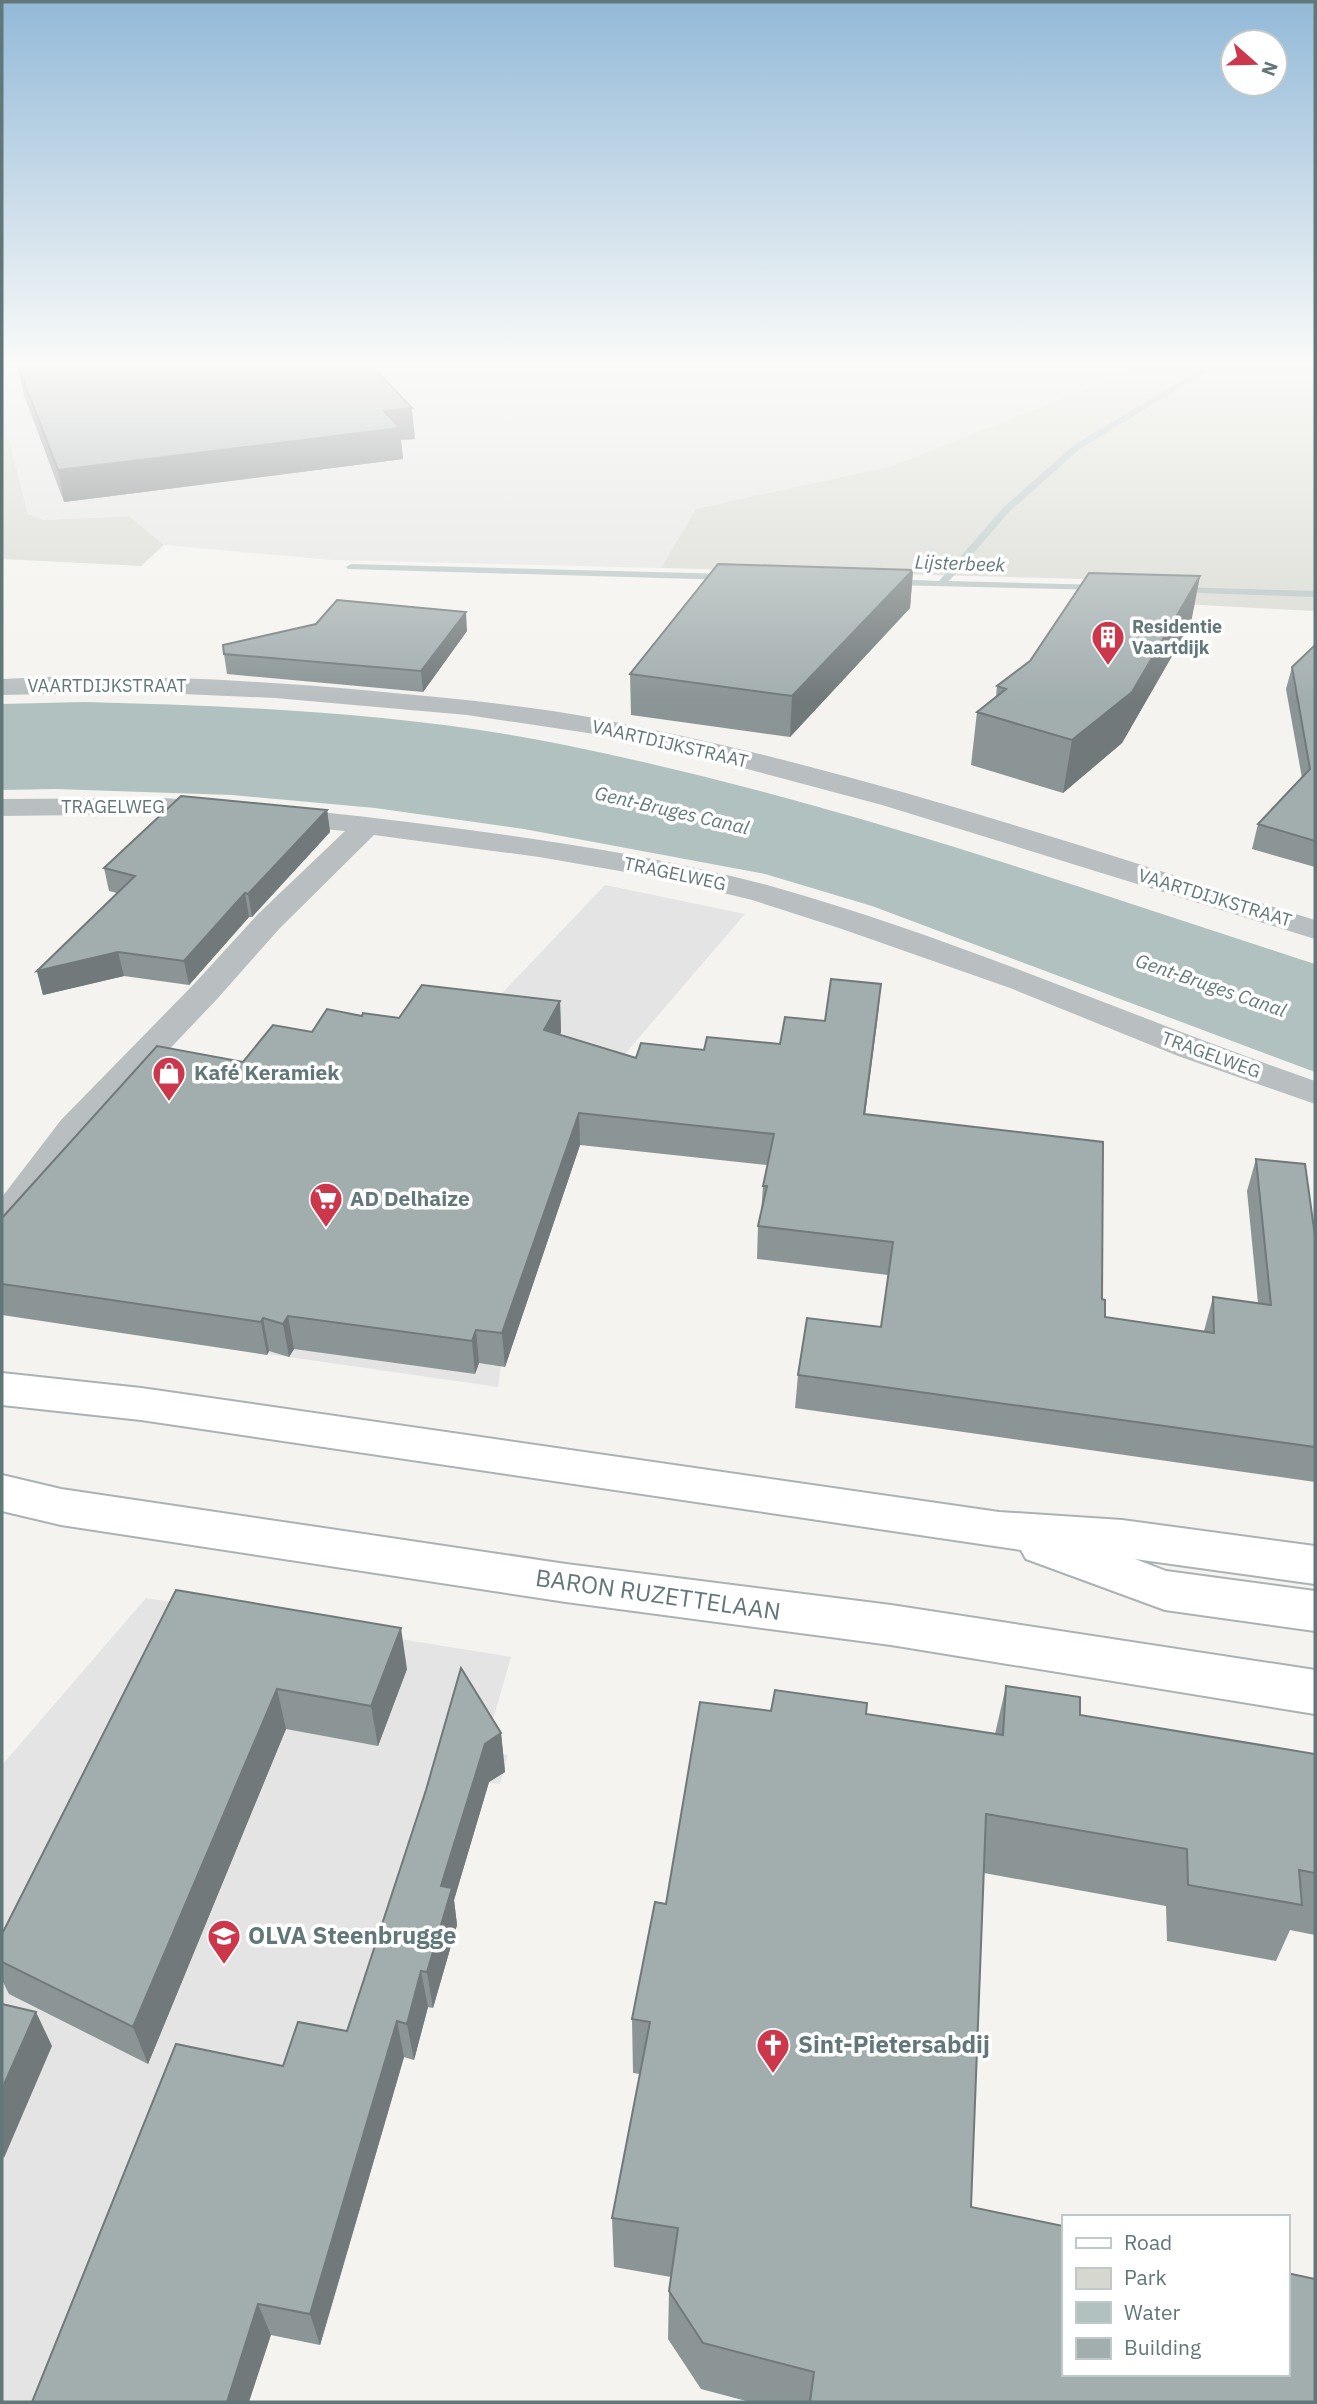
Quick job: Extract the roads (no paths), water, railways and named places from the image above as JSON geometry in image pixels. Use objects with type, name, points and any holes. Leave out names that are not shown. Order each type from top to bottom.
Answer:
[{"type":"main road","points":[[2,1362],[141,1404]]},
{"type":"main road","points":[[2,1389],[141,1404],[999,1530],[1122,1539],[1315,1565]]},
{"type":"main road","name":"BARON RUZETTELAAN","points":[[2,1493],[61,1507],[566,1584],[891,1625],[1315,1692]]},
{"type":"main road","points":[[999,1530],[1165,1590],[1315,1611]]},
{"type":"street","name":"VAARTDIJKSTRAAT","points":[[2,687],[146,684],[264,689],[444,705],[547,718],[631,733],[901,802],[1315,930]]},
{"type":"street","name":"TRAGELWEG","points":[[2,808],[164,806],[369,824],[539,848],[641,866],[763,894],[1022,981],[1190,1049],[1315,1093]]},
{"type":"street","points":[[2,1223],[74,1128],[206,991],[269,920],[369,824]]},
{"type":"water","name":"Gent-Bruges Canal","points":[[84,702],[325,713],[506,734],[661,766],[943,844],[1315,964],[1315,1072],[872,906],[765,874],[524,829],[375,808],[232,795],[55,789],[2,790],[2,704]]},
{"type":"waterway","points":[[942,583],[1007,509],[1045,475]]},
{"type":"waterway","name":"Lijsterbeek","points":[[351,567],[730,577]]},
{"type":"waterway","name":"Lijsterbeek","points":[[893,582],[1101,588]]},
{"type":"waterway","name":"Lijsterbeek","points":[[1176,590],[1315,594]]},
{"type":"place","name":"Residentie Vaartdijk","points":[[1108,667]]},
{"type":"place","name":"Kafé Keramiek","points":[[169,1103]]},
{"type":"place","name":"AD Delhaize","points":[[326,1229]]},
{"type":"place","name":"OLVA Steenbrugge","points":[[224,1966]]},
{"type":"place","name":"Sint-Pietersabdij","points":[[773,2075]]}]
